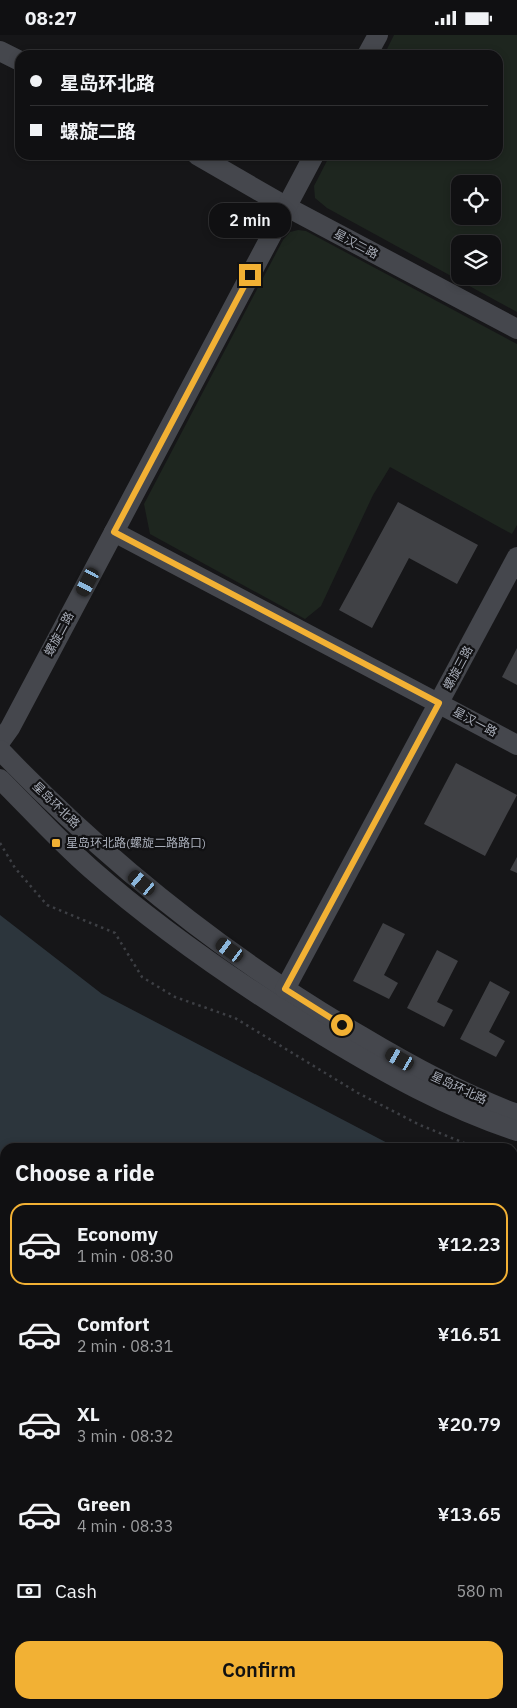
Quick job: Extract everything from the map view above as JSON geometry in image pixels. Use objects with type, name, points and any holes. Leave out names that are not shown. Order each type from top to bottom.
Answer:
[{"type":"street","points":[[370,50],[378,35]]},
{"type":"street","points":[[0,51],[15,58]]},
{"type":"street","name":"星汉二路","points":[[206,160],[287,207],[517,329]]},
{"type":"street","name":"螺旋二路","points":[[0,742],[10,728],[311,160]]},
{"type":"street","name":"星汉一路","points":[[114,532],[517,745]]},
{"type":"street","name":"螺旋三路","points":[[285,989],[517,557]]},
{"type":"street","points":[[0,715],[8,712],[25,699]]},
{"type":"street","name":"星岛环北路","points":[[0,750],[54,805],[164,902],[285,989],[368,1040],[437,1079],[517,1114]]},
{"type":"street","name":"星岛环北路","points":[[0,779],[58,839],[92,869],[156,923],[231,977],[367,1062],[442,1101],[517,1131]]},
{"type":"path","points":[[0,843],[15,868],[47,905],[116,933],[142,977],[175,997],[235,1018],[358,1093],[420,1125],[464,1143]]},
{"type":"shaded area","points":[[394,35],[517,35],[517,312],[468,285],[501,285],[501,235],[451,235],[451,276],[327,208],[315,198],[314,186],[327,160],[503,160],[503,50],[386,50]]},
{"type":"shaded area","points":[[306,231],[517,344],[517,525],[512,534],[390,467],[373,495],[321,606],[305,619],[150,534],[144,504],[283,240],[290,232]]},
{"type":"shaded area","points":[[0,915],[102,994],[387,1143],[0,1143]]},
{"type":"building","points":[[398,502],[478,545],[457,584],[409,558],[372,628],[339,610]]},
{"type":"building","points":[[517,648],[517,685],[502,677]]},
{"type":"building","points":[[456,763],[517,795],[485,856],[424,824]]},
{"type":"building","points":[[517,857],[517,873],[510,870]]},
{"type":"building","points":[[383,923],[405,934],[384,975],[398,983],[389,999],[353,981]]},
{"type":"building","points":[[437,950],[458,961],[437,1002],[453,1010],[444,1027],[407,1008]]},
{"type":"building","points":[[490,981],[510,992],[489,1032],[505,1041],[496,1057],[460,1039]]},
{"type":"place","name":"星岛环北路(螺旋二路路口)","points":[[56,843]]},
{"type":"route","points":[[250,275],[114,532],[439,703],[285,989],[342,1025]]}]
